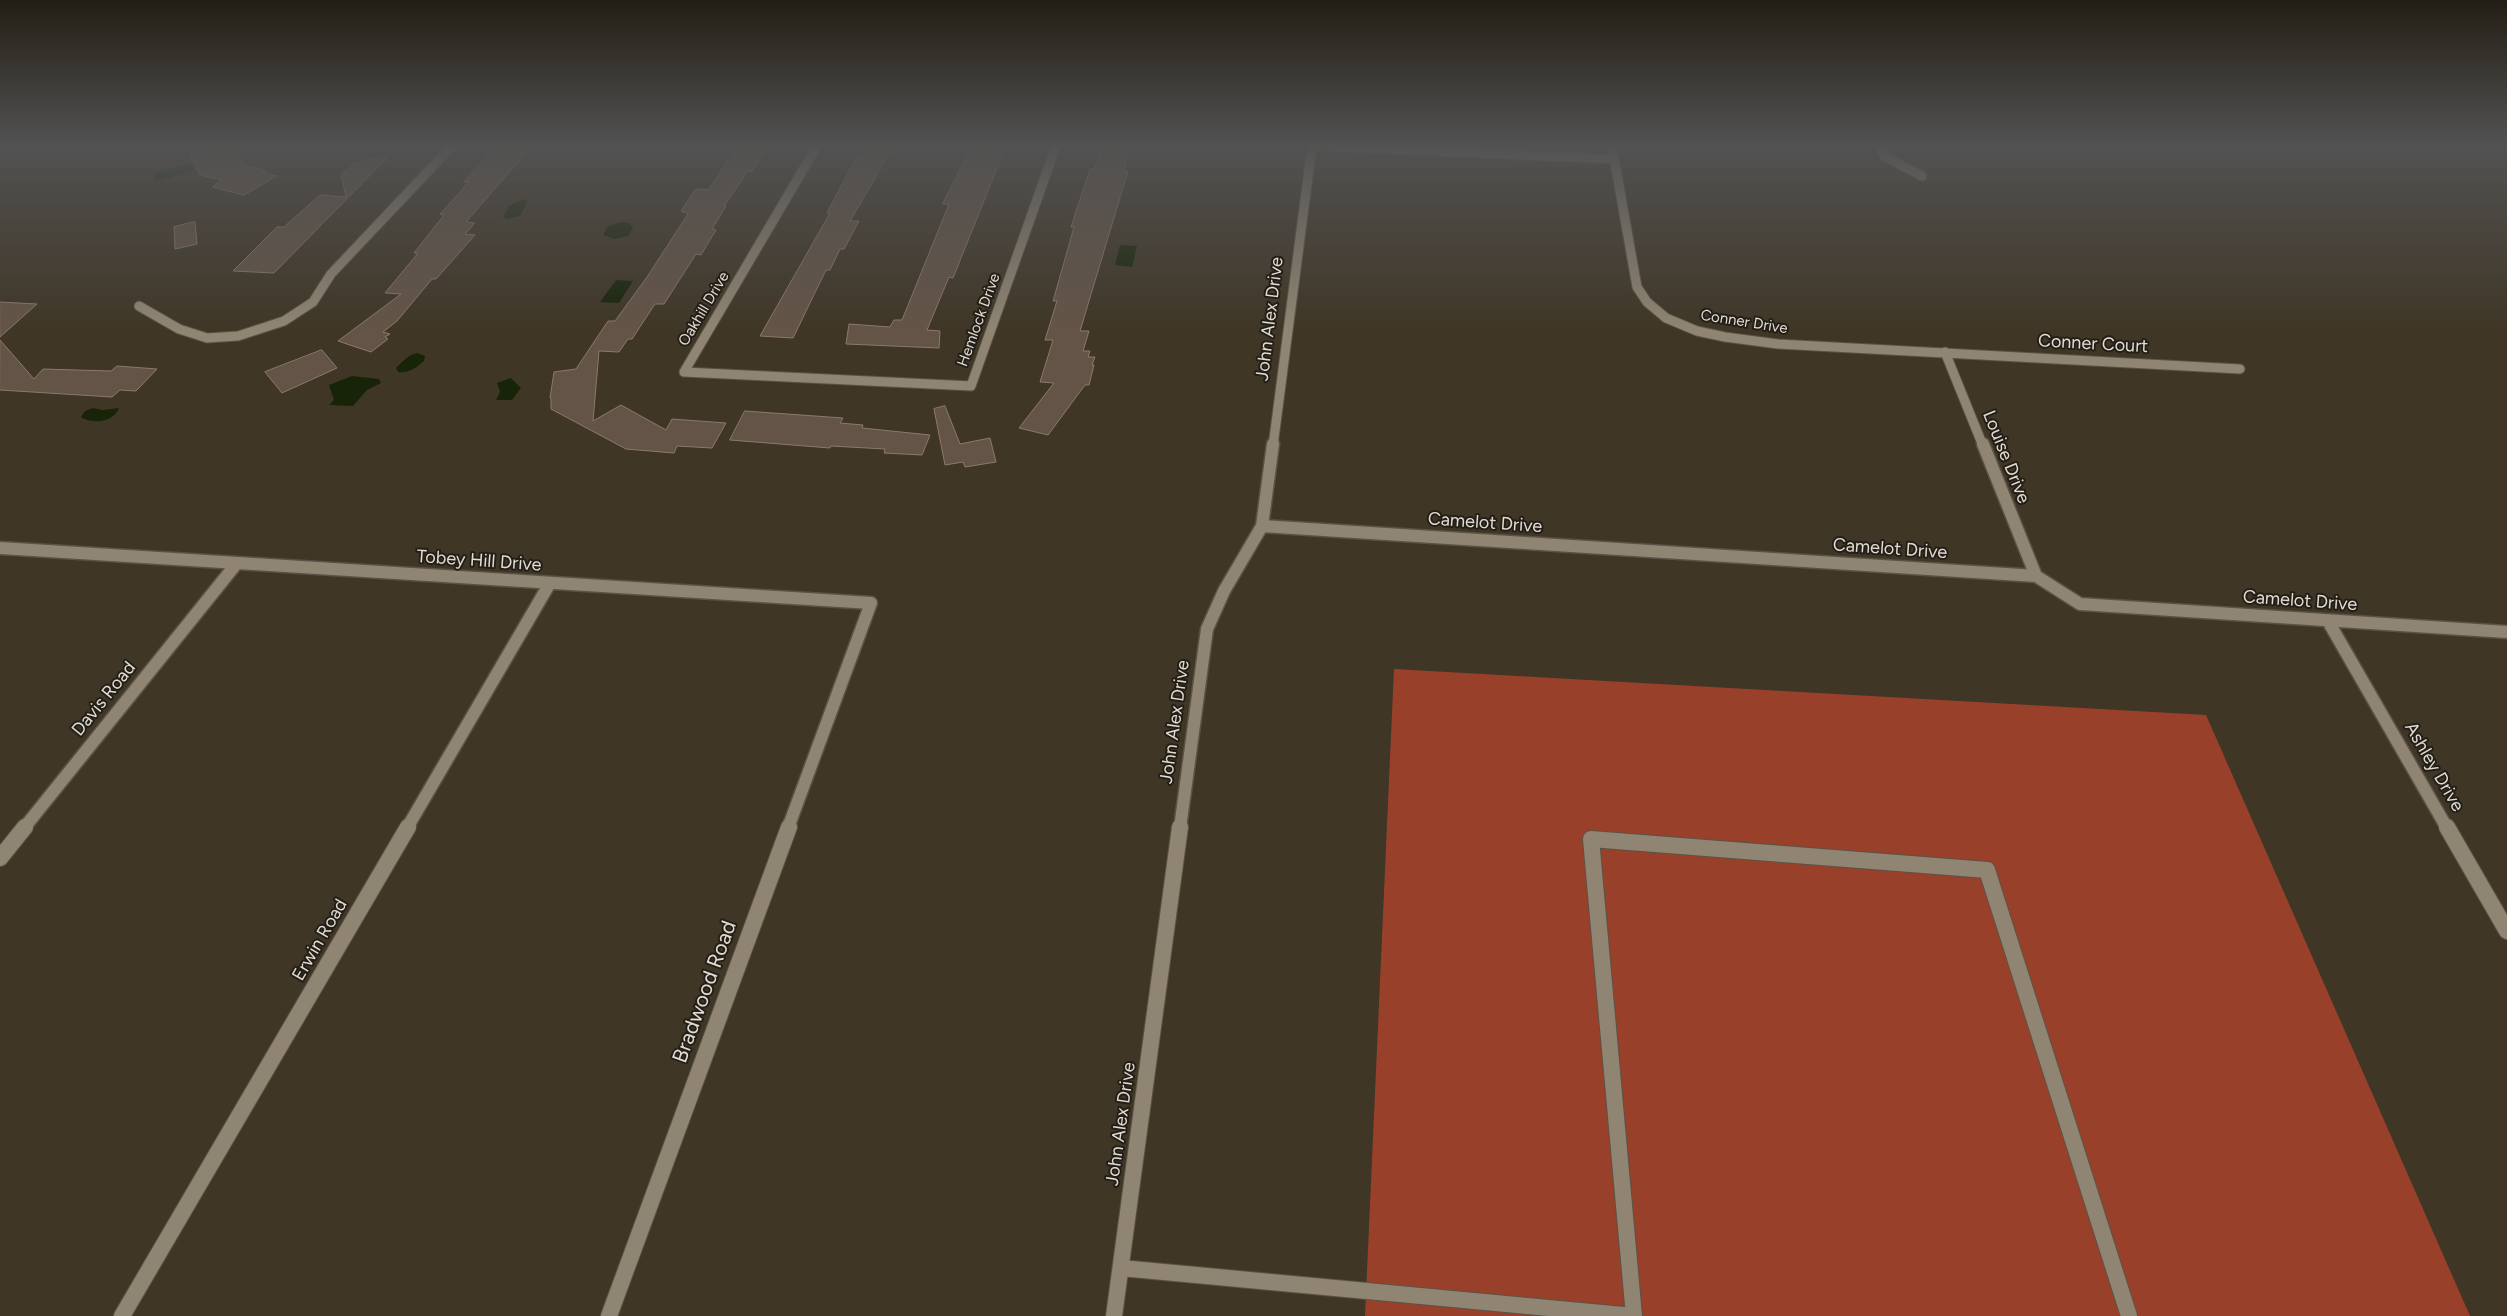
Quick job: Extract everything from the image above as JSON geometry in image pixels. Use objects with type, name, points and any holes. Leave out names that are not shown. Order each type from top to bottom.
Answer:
[{"type":"street","points":[[138,306],[192,335],[212,338],[247,334],[280,323],[309,305],[320,294],[331,274],[394,207]]},
{"type":"street","name":"Oakhill Drive","points":[[781,207],[684,372],[817,379]]},
{"type":"street","name":"Hemlock Drive","points":[[817,379],[971,386],[1034,207]]},
{"type":"street","name":"John Alex Drive","points":[[1114,1316],[1207,629],[1224,591],[1262,526],[1304,207]]},
{"type":"street","name":"Conner Drive","points":[[1623,207],[1638,287],[1647,302],[1666,318],[1697,331],[1778,344],[1944,352]]},
{"type":"street","name":"Conner Court","points":[[1944,352],[2240,369]]},
{"type":"street","name":"Louise Drive","points":[[1944,352],[2036,576]]},
{"type":"street","name":"Camelot Drive","points":[[1262,526],[2036,576],[2080,604],[2507,632]]},
{"type":"street","name":"Tobey Hill Drive","points":[[0,548],[871,604],[841,683]]},
{"type":"street","name":"Davis Road","points":[[0,858],[237,563]]},
{"type":"street","name":"Erwin Road","points":[[122,1316],[550,583]]},
{"type":"street","name":"Ashley Drive","points":[[2328,621],[2507,932]]},
{"type":"street","name":"Bradwood Road","points":[[609,1316],[841,683]]},
{"type":"street","points":[[1121,1268],[1634,1316],[1591,839],[1987,870],[2129,1316]]},
{"type":"shaded area","points":[[508,207],[525,207],[520,216],[508,219],[503,217]]},
{"type":"shaded area","points":[[620,222],[630,223],[633,229],[628,236],[614,239],[603,235],[607,227]]},
{"type":"shaded area","points":[[1120,245],[1137,246],[1132,267],[1115,265]]},
{"type":"shaded area","points":[[616,280],[633,281],[619,303],[600,302]]},
{"type":"shaded area","points":[[417,353],[425,356],[424,361],[409,371],[398,372],[396,368],[401,363]]},
{"type":"shaded area","points":[[352,376],[379,379],[381,383],[367,390],[353,406],[329,405],[334,400],[329,385]]},
{"type":"shaded area","points":[[511,378],[521,388],[512,400],[496,400],[500,392],[497,383]]},
{"type":"shaded area","points":[[93,408],[103,410],[119,408],[113,416],[103,421],[91,421],[81,417],[85,411]]},
{"type":"shaded area","points":[[1394,669],[2206,715],[2470,1316],[1365,1316]]},
{"type":"building","points":[[306,207],[338,207],[274,273],[233,271],[277,227],[284,227]]},
{"type":"building","points":[[446,207],[479,207],[466,222],[475,223],[465,234],[475,235],[436,279],[432,279],[397,321],[383,332],[390,334],[385,337],[388,339],[371,352],[338,341],[401,294],[385,293],[418,253],[414,253],[444,215],[440,214]]},
{"type":"building","points":[[683,207],[725,207],[712,229],[716,230],[701,255],[696,254],[664,304],[655,304],[632,339],[628,339],[619,352],[599,351],[593,421],[621,405],[666,430],[672,419],[726,423],[712,448],[677,446],[674,453],[626,449],[551,409],[550,398],[554,372],[576,369],[608,321],[615,321],[647,277],[688,214],[681,211]]},
{"type":"building","points":[[830,207],[858,207],[850,221],[859,221],[844,249],[840,249],[830,270],[826,270],[793,338],[760,336],[830,213],[827,213]]},
{"type":"building","points":[[948,207],[981,207],[953,278],[949,277],[927,330],[940,331],[939,348],[846,344],[849,324],[890,327],[894,320],[902,320]]},
{"type":"building","points":[[1077,207],[1117,207],[1080,331],[1089,331],[1083,351],[1090,351],[1088,357],[1095,357],[1089,385],[1085,385],[1048,435],[1019,428],[1054,383],[1040,382],[1053,340],[1045,340],[1057,301],[1053,301],[1074,227],[1071,227]]},
{"type":"building","points":[[195,222],[197,244],[175,249],[174,227]]},
{"type":"building","points":[[0,302],[37,304],[0,337]]},
{"type":"building","points":[[0,340],[34,379],[43,369],[111,371],[117,366],[157,369],[136,391],[120,390],[112,397],[0,390]]},
{"type":"building","points":[[322,350],[337,368],[282,393],[265,372]]},
{"type":"building","points":[[945,406],[960,444],[990,438],[996,462],[965,467],[963,462],[945,465],[934,409]]},
{"type":"building","points":[[745,411],[843,418],[840,423],[863,425],[862,428],[930,435],[922,455],[884,453],[885,449],[831,446],[830,448],[730,440]]}]
